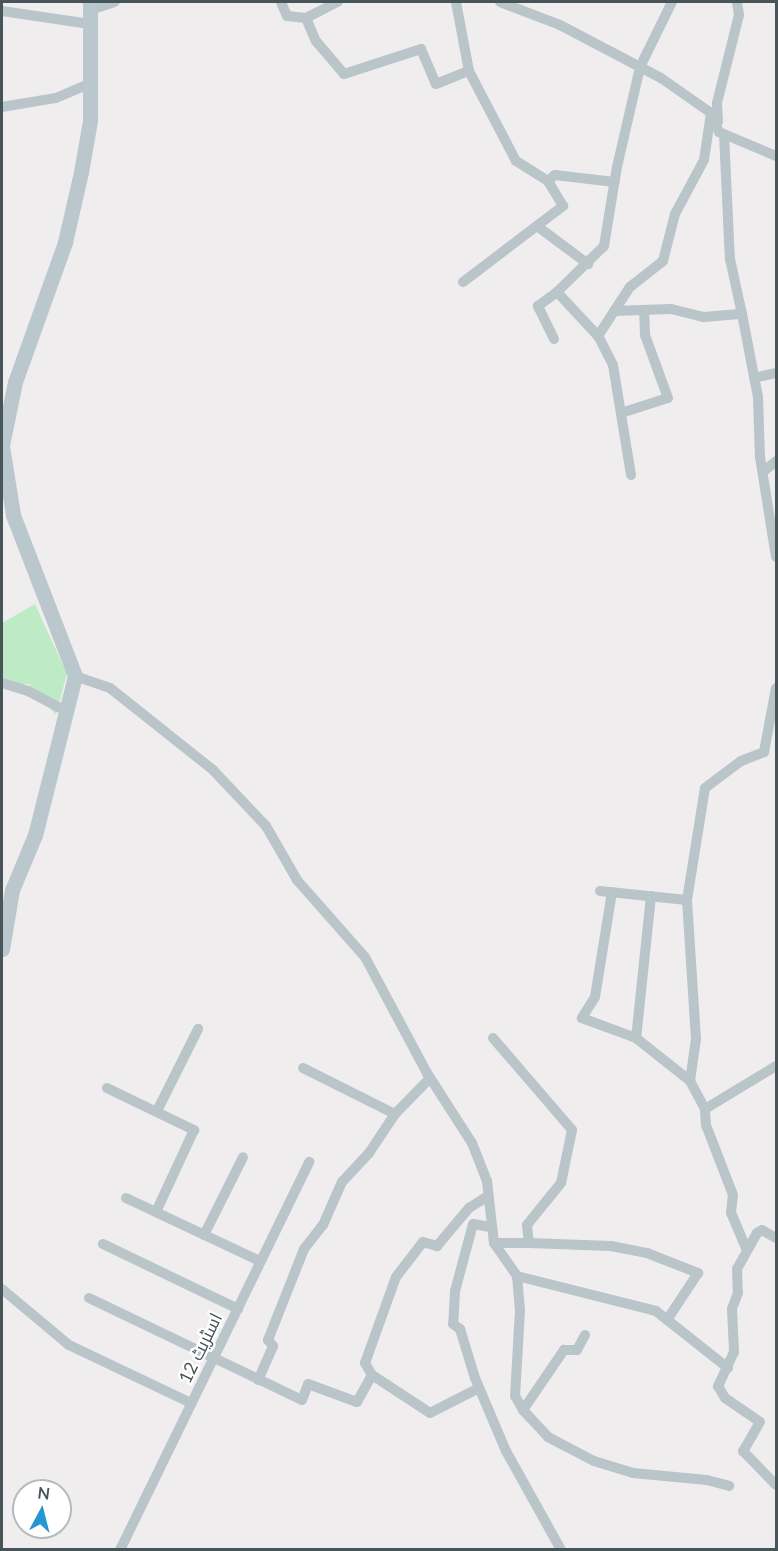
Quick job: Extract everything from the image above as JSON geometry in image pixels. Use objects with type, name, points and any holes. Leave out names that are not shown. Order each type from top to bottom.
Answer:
[{"type":"street","points":[[2,11],[90,12],[115,2]]},
{"type":"street","points":[[281,2],[287,16],[306,18],[338,2]]},
{"type":"street","points":[[456,2],[469,71],[516,161],[548,181],[563,206],[463,282]]},
{"type":"street","points":[[500,2],[528,6],[640,68],[711,113],[721,133],[777,156]]},
{"type":"street","points":[[554,339],[538,306],[588,264],[604,246],[615,182],[640,68],[672,2]]},
{"type":"street","points":[[737,2],[734,43],[717,103],[730,259],[754,378],[763,472],[777,557]]},
{"type":"street","points":[[2,949],[12,890],[35,835],[75,676],[12,515],[4,488],[2,445],[15,382],[65,242],[90,121],[87,85],[90,12]]},
{"type":"street","points":[[306,18],[316,40],[344,74],[421,49],[436,84],[469,71]]},
{"type":"street","points":[[2,107],[56,98],[87,85]]},
{"type":"street","points":[[598,336],[630,287],[663,261],[675,214],[704,160],[711,113]]},
{"type":"street","points":[[548,181],[555,175],[615,182]]},
{"type":"street","points":[[537,226],[588,264]]},
{"type":"street","points":[[557,292],[598,336],[613,365],[631,475]]},
{"type":"street","points":[[614,311],[644,312],[671,309],[704,317],[742,314]]},
{"type":"street","points":[[621,413],[668,398],[645,335],[644,312]]},
{"type":"street","points":[[754,378],[777,373]]},
{"type":"street","points":[[763,472],[777,461]]},
{"type":"street","points":[[75,676],[110,688],[213,770],[266,826],[297,880],[365,957],[430,1078],[472,1143],[487,1180],[490,1227],[494,1243],[517,1276],[520,1310],[515,1396],[523,1410],[548,1437],[594,1461],[633,1473],[707,1480],[729,1486]]},
{"type":"street","points":[[2,683],[28,691],[66,711]]},
{"type":"street","points":[[690,1081],[696,1039],[687,900],[705,788],[741,761],[764,752],[777,688]]},
{"type":"street","points":[[600,891],[687,900]]},
{"type":"street","points":[[612,892],[595,997],[582,1018],[636,1038],[690,1081],[705,1109],[706,1125],[733,1195],[731,1213],[746,1248]]},
{"type":"street","points":[[636,1038],[651,896]]},
{"type":"street","points":[[157,1111],[198,1029]]},
{"type":"street","points":[[493,1038],[572,1131],[561,1183],[527,1225],[529,1243]]},
{"type":"street","points":[[705,1109],[777,1066]]},
{"type":"street","points":[[303,1068],[395,1114]]},
{"type":"street","points":[[258,1380],[273,1346],[268,1340],[304,1249],[323,1225],[342,1182],[369,1153],[395,1114],[430,1078]]},
{"type":"street","points":[[107,1088],[191,1127],[195,1135],[156,1212]]},
{"type":"street","points":[[204,1235],[243,1157]]},
{"type":"street","name":"اسٹریٹ 12","points":[[120,1550],[309,1162]]},
{"type":"street","points":[[479,1388],[430,1413],[372,1375],[365,1363],[396,1277],[423,1242],[437,1245],[469,1208],[488,1196]]},
{"type":"street","points":[[126,1198],[261,1261]]},
{"type":"street","points":[[490,1227],[473,1224],[455,1291],[453,1324],[460,1329],[479,1388],[526,1492],[561,1550]]},
{"type":"street","points":[[777,1238],[762,1230],[746,1248],[737,1269],[738,1293],[732,1318],[734,1352],[718,1386],[719,1392],[760,1424],[743,1451],[777,1485]]},
{"type":"street","points":[[494,1243],[611,1246],[647,1253],[698,1273],[667,1320]]},
{"type":"street","points":[[102,1244],[238,1309]]},
{"type":"street","points":[[517,1276],[656,1311],[728,1368]]},
{"type":"street","points":[[2,1289],[69,1344],[191,1403]]},
{"type":"street","points":[[89,1298],[302,1400],[308,1384],[357,1402],[372,1375]]},
{"type":"street","points":[[523,1410],[564,1350],[577,1350],[585,1335]]},
{"type":"green space","points":[[35,604],[67,674],[56,715],[29,684],[2,685],[2,623]]}]
